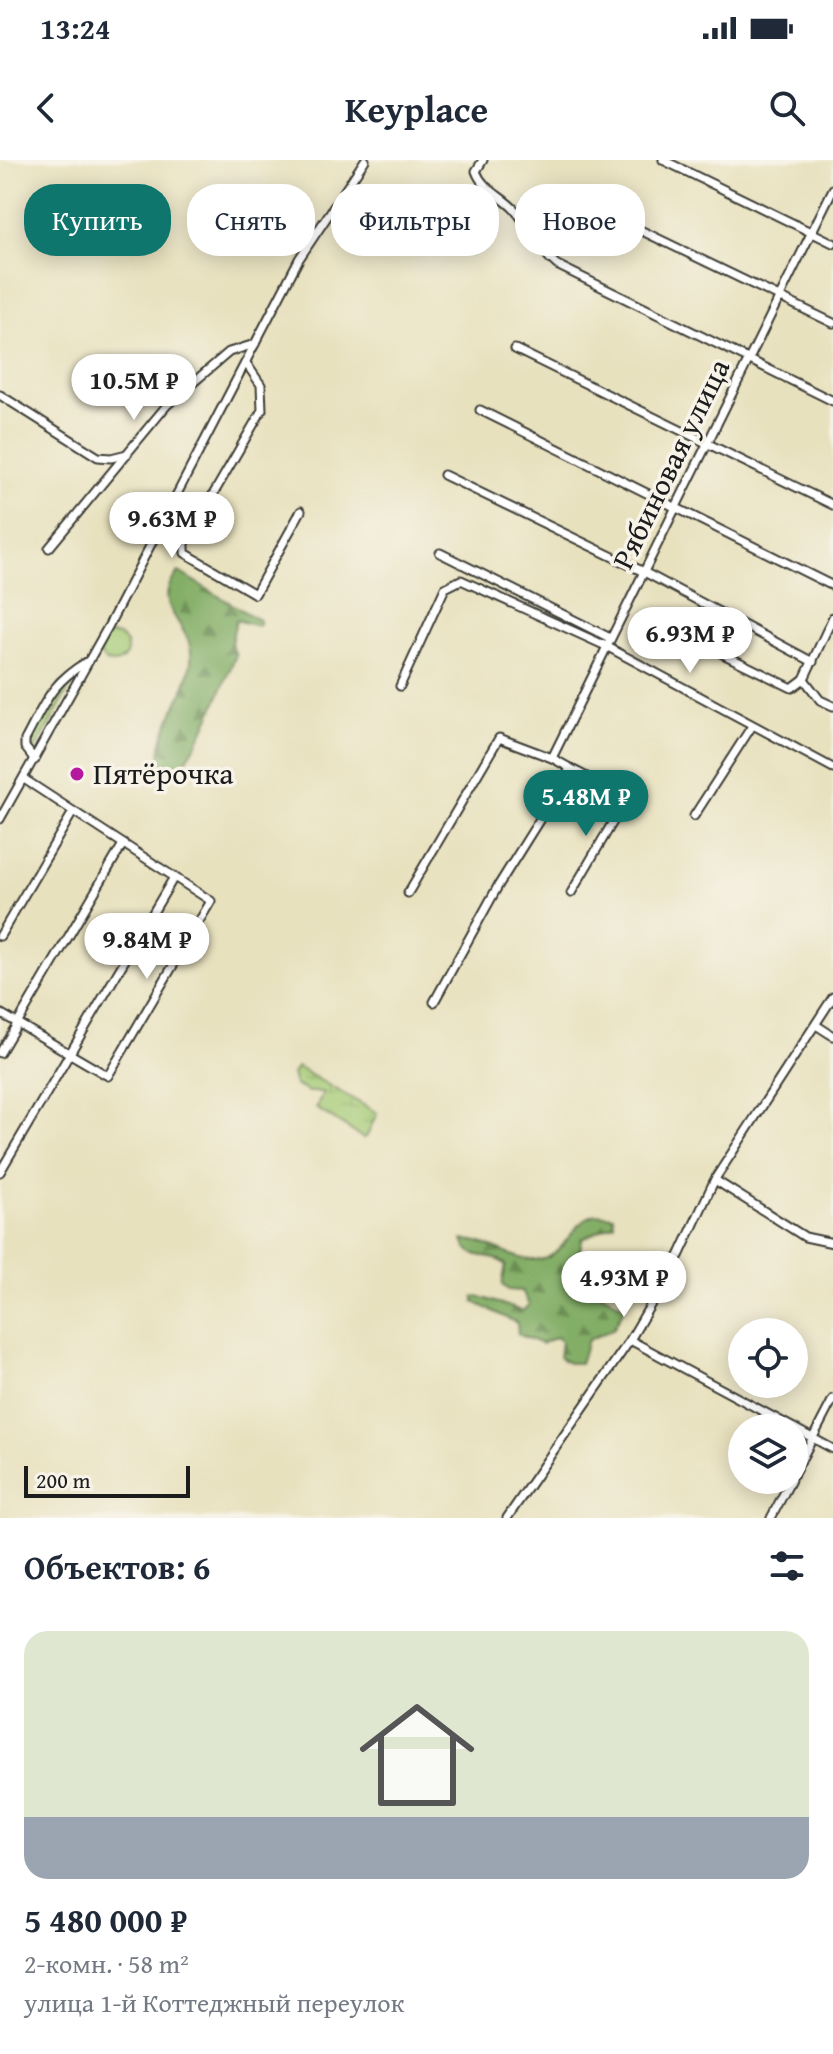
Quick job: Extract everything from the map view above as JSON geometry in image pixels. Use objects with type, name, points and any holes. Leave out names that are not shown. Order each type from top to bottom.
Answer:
[{"type":"street","points":[[0,819],[89,660],[299,259],[365,160]]},
{"type":"street","points":[[483,160],[476,171],[484,186],[514,208],[543,253],[557,265],[833,401]]},
{"type":"street","points":[[663,160],[833,243]]},
{"type":"street","name":"Рябиновая улица","points":[[552,758],[673,507],[833,189]]},
{"type":"street","points":[[645,232],[833,323]]},
{"type":"street","points":[[49,548],[167,405],[239,347],[255,344]]},
{"type":"street","points":[[515,349],[833,505]]},
{"type":"street","points":[[246,363],[261,385],[262,410],[185,543],[185,553],[255,594],[301,511]]},
{"type":"street","points":[[0,395],[98,457],[127,454]]},
{"type":"street","points":[[480,410],[833,586]]},
{"type":"street","points":[[444,475],[644,572],[813,662]]},
{"type":"street","points":[[440,553],[610,638]]},
{"type":"street","points":[[400,686],[445,588],[452,582],[471,583],[606,646],[833,768]]},
{"type":"street","points":[[680,633],[792,688],[804,679],[833,617]]},
{"type":"street","points":[[35,760],[25,747],[25,740],[63,675],[89,660]]},
{"type":"street","points":[[804,679],[820,700],[833,706]]},
{"type":"street","points":[[694,816],[752,726]]},
{"type":"street","points":[[408,893],[499,738],[552,758],[627,798],[571,893]]},
{"type":"street","points":[[434,1002],[570,768]]},
{"type":"street","points":[[0,1013],[108,1076],[211,901],[24,779]]},
{"type":"street","points":[[0,936],[73,812]]},
{"type":"street","points":[[0,1053],[123,844]]},
{"type":"street","points":[[0,1172],[174,877]]},
{"type":"street","points":[[507,1518],[630,1340],[680,1254],[715,1180],[833,997]]},
{"type":"street","points":[[816,1025],[833,1036]]},
{"type":"street","points":[[715,1180],[805,1237],[833,1243]]},
{"type":"street","points":[[630,1340],[768,1414]]},
{"type":"street","points":[[808,1447],[833,1399]]},
{"type":"street","points":[[808,1435],[833,1449]]},
{"type":"street","points":[[771,1518],[784,1494]]},
{"type":"green space","points":[[179,572],[260,621],[258,626],[236,620],[231,643],[236,655],[219,696],[188,758],[179,767],[172,768],[162,767],[162,743],[191,661],[186,636],[169,606],[167,596]]},
{"type":"green space","points":[[113,635],[123,639],[127,649],[123,659],[113,663],[103,659],[99,649],[103,639]]},
{"type":"green space","points":[[69,677],[71,685],[36,749],[29,748],[59,685]]},
{"type":"green space","points":[[297,1067],[377,1113],[367,1136],[363,1138],[316,1108],[323,1092],[308,1092],[295,1085],[292,1074]]},
{"type":"green space","points":[[596,1214],[613,1216],[614,1224],[582,1239],[578,1266],[587,1271],[598,1291],[625,1307],[613,1329],[588,1340],[580,1363],[568,1363],[559,1357],[561,1341],[556,1337],[541,1344],[518,1334],[517,1323],[474,1302],[474,1297],[478,1296],[522,1311],[529,1305],[522,1291],[509,1290],[502,1285],[506,1265],[471,1252],[463,1240],[483,1243],[522,1258],[543,1259],[551,1256],[581,1223]]},
{"type":"place","name":"Пятёрочка","points":[[77,774]]}]
